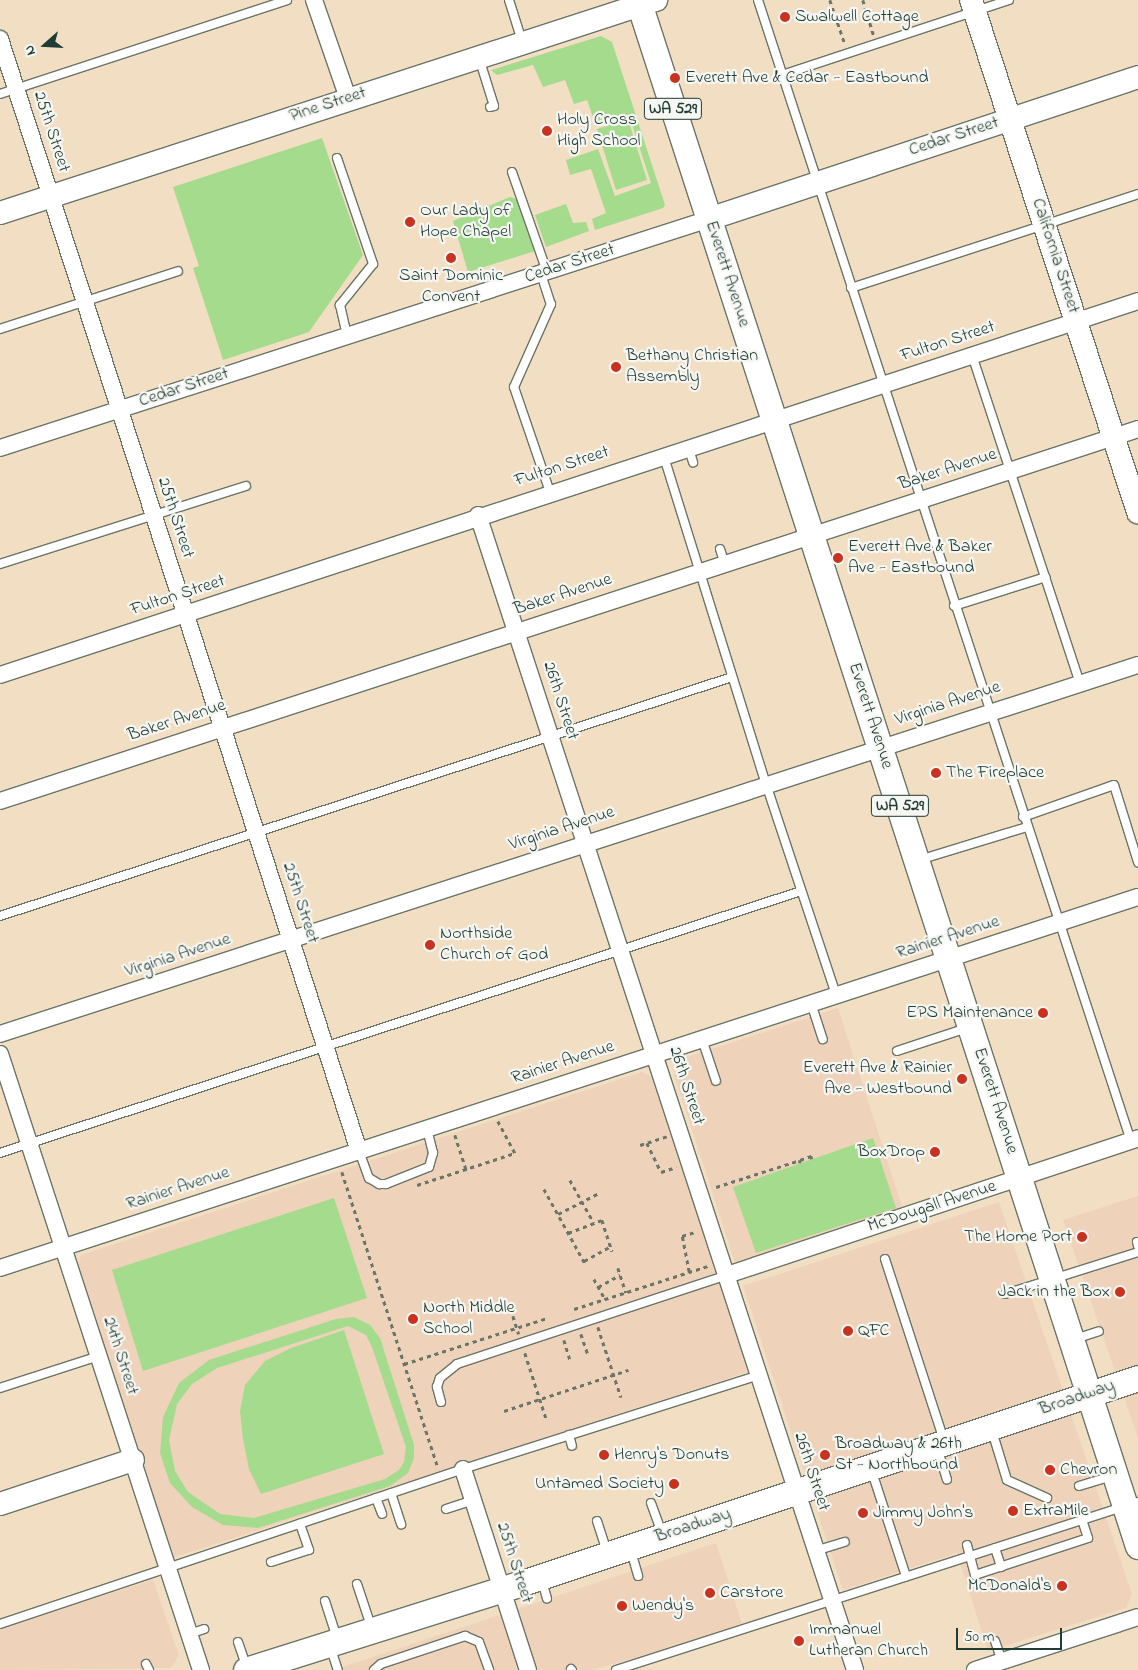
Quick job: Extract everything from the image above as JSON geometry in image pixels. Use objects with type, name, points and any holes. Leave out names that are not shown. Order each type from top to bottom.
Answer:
[{"type":"main road","name":"Everett Avenue","points":[[645,2],[709,219],[1073,1339],[1115,1474],[1132,1504],[1138,1546]]},
{"type":"main road","name":"Broadway","points":[[247,1670],[502,1589],[544,1587],[618,1551],[1138,1378]]},
{"type":"street","points":[[314,0],[348,98]]},
{"type":"street","name":"Pine Street","points":[[0,213],[645,2]]},
{"type":"street","name":"California Street","points":[[973,6],[1138,512]]},
{"type":"street","name":"25th Street","points":[[0,39],[359,1151]]},
{"type":"street","name":"Cedar Street","points":[[0,448],[544,273],[1138,77]]},
{"type":"street","name":"Fulton Street","points":[[0,675],[663,455],[690,454],[774,419],[1138,301]]},
{"type":"street","name":"Baker Avenue","points":[[0,801],[221,727],[699,572],[722,556],[811,534],[1138,429]]},
{"type":"street","name":"26th Street","points":[[478,515],[759,1376],[795,1492],[855,1670]]},
{"type":"street","name":"Virginia Avenue","points":[[0,1034],[292,941],[585,842],[1138,665]]},
{"type":"street","name":"Rainier Avenue","points":[[0,1268],[1138,896]]},
{"type":"street","name":"24th Street","points":[[0,1054],[168,1569],[197,1632],[201,1670]]},
{"type":"street","name":"McDougall Avenue","points":[[726,1276],[1134,1139]]},
{"type":"street","points":[[0,1504],[133,1460]]},
{"type":"street","name":"25th Street","points":[[463,1469],[528,1670]]},
{"type":"street","points":[[975,1670],[1138,1617]]},
{"type":"lane","points":[[0,94],[287,0]]},
{"type":"lane","points":[[509,0],[523,43]]},
{"type":"lane","points":[[758,0],[1023,817],[1134,1139]]},
{"type":"lane","points":[[782,75],[877,43],[973,6],[1009,0]]},
{"type":"lane","points":[[479,56],[494,106],[490,107]]},
{"type":"lane","points":[[338,158],[373,264],[340,305],[347,335]]},
{"type":"lane","points":[[512,172],[544,273],[551,304],[514,388],[550,492]]},
{"type":"lane","points":[[851,288],[1138,194]]},
{"type":"lane","points":[[0,329],[178,271]]},
{"type":"lane","points":[[972,355],[1012,471],[1080,683]]},
{"type":"lane","points":[[663,455],[766,784],[836,996]]},
{"type":"lane","points":[[0,564],[246,486]]},
{"type":"lane","points":[[954,606],[1046,577]]},
{"type":"lane","points":[[0,916],[551,738],[732,677]]},
{"type":"lane","points":[[1023,817],[1114,785],[1138,862]]},
{"type":"lane","points":[[917,860],[1027,827]]},
{"type":"lane","points":[[0,1153],[325,1045],[621,951],[801,891]]},
{"type":"lane","points":[[811,1003],[823,1038]]},
{"type":"lane","points":[[897,1050],[971,1027]]},
{"type":"lane","points":[[702,1039],[716,1081]]},
{"type":"lane","points":[[359,1151],[369,1178],[379,1184],[386,1184],[430,1167],[433,1153],[427,1129]]},
{"type":"lane","points":[[1005,1294],[1138,1252]]},
{"type":"lane","points":[[885,1258],[940,1444],[947,1480]]},
{"type":"lane","points":[[441,1402],[437,1386],[440,1378],[449,1367],[726,1276]]},
{"type":"lane","points":[[1073,1339],[1100,1331]]},
{"type":"lane","points":[[0,1388],[98,1356]]},
{"type":"lane","points":[[0,1624],[441,1476],[759,1376]]},
{"type":"lane","points":[[624,1418],[626,1427]]},
{"type":"lane","points":[[991,1427],[1007,1480],[1047,1498]]},
{"type":"lane","points":[[569,1436],[572,1446]]},
{"type":"lane","points":[[870,1467],[906,1576]]},
{"type":"lane","points":[[1079,1486],[1115,1474]]},
{"type":"lane","points":[[391,1493],[401,1524]]},
{"type":"lane","points":[[376,1498],[382,1514]]},
{"type":"lane","points":[[446,1509],[473,1500]]},
{"type":"lane","points":[[651,1503],[663,1536]]},
{"type":"lane","points":[[616,1670],[906,1576],[932,1564],[970,1556],[1132,1504]]},
{"type":"lane","points":[[967,1545],[975,1575],[1088,1538],[1082,1520]]},
{"type":"lane","points":[[597,1521],[638,1576]]},
{"type":"lane","points":[[271,1562],[308,1550],[300,1524]]},
{"type":"lane","points":[[816,1551],[845,1542]]},
{"type":"lane","points":[[995,1548],[1001,1567]]},
{"type":"lane","points":[[357,1584],[372,1630]]},
{"type":"lane","points":[[325,1601],[338,1670]]},
{"type":"lane","points":[[374,1670],[381,1664],[465,1636],[479,1642],[489,1670]]},
{"type":"lane","points":[[996,1641],[1002,1661]]},
{"type":"lane","points":[[238,1642],[247,1670]]},
{"type":"lane","points":[[699,1643],[702,1653]]},
{"type":"lane","points":[[669,1653],[672,1662]]},
{"type":"path","points":[[830,0],[848,53]]},
{"type":"path","points":[[863,0],[877,43]]},
{"type":"path","points":[[408,1188],[516,1154],[498,1121]]},
{"type":"path","points":[[455,1136],[467,1173]]},
{"type":"path","points":[[640,1145],[668,1136]]},
{"type":"path","points":[[647,1143],[661,1172],[678,1167]]},
{"type":"path","points":[[716,1187],[800,1162],[811,1156],[812,1159]]},
{"type":"path","points":[[342,1172],[441,1476]]},
{"type":"path","points":[[570,1180],[594,1223]]},
{"type":"path","points":[[544,1189],[586,1265]]},
{"type":"path","points":[[558,1214],[597,1194]]},
{"type":"path","points":[[568,1233],[602,1220],[612,1251]]},
{"type":"path","points":[[689,1272],[682,1236],[698,1231]]},
{"type":"path","points":[[584,1261],[610,1246]]},
{"type":"path","points":[[574,1309],[710,1266]]},
{"type":"path","points":[[618,1268],[626,1293]]},
{"type":"path","points":[[598,1287],[620,1274]]},
{"type":"path","points":[[594,1280],[606,1299]]},
{"type":"path","points":[[591,1304],[621,1397]]},
{"type":"path","points":[[513,1316],[547,1421]]},
{"type":"path","points":[[404,1364],[547,1318]]},
{"type":"path","points":[[581,1333],[588,1354]]},
{"type":"path","points":[[564,1338],[570,1360]]},
{"type":"path","points":[[504,1411],[628,1370]]},
{"type":"shaded area","points":[[838,1008],[903,1210],[740,1264],[735,1263],[674,1074],[675,1065],[681,1059]]},
{"type":"shaded area","name":"North Middle School","points":[[642,1072],[652,1077],[655,1084],[748,1372],[172,1558],[77,1267],[81,1255]]},
{"type":"shaded area","points":[[1138,1196],[1138,1438],[1063,1220]]},
{"type":"shaded area","points":[[999,1202],[1132,1594],[1126,1608],[988,1651],[957,1553],[843,1590],[743,1286]]},
{"type":"shaded area","points":[[716,1543],[743,1627],[592,1670],[334,1670]]},
{"type":"shaded area","points":[[153,1580],[179,1655],[171,1668],[0,1670],[0,1628]]},
{"type":"green space","points":[[601,36],[612,42],[665,205],[663,208],[595,230],[592,219],[606,213],[591,169],[570,175],[566,160],[598,149],[615,196],[651,183],[629,115],[596,126],[587,100],[574,104],[565,80],[543,87],[533,65],[497,75],[491,70]]},
{"type":"green space","points":[[628,119],[647,180],[616,190],[597,129]]},
{"type":"green space","points":[[322,138],[363,255],[309,332],[223,360],[193,268],[199,266],[173,187]]},
{"type":"green space","points":[[510,197],[517,199],[535,251],[468,272],[453,221]]},
{"type":"green space","points":[[566,204],[573,223],[586,222],[589,231],[546,247],[535,215]]},
{"type":"green space","points":[[873,1138],[896,1208],[756,1253],[733,1187]]},
{"type":"green space","points":[[334,1198],[367,1298],[143,1371],[112,1270]]},
{"type":"green space","points":[[354,1317],[370,1325],[380,1338],[414,1445],[414,1458],[408,1473],[390,1486],[258,1528],[223,1525],[192,1507],[170,1483],[160,1453],[163,1417],[179,1383],[209,1360],[336,1319]],"holes":[[[348,1326],[366,1335],[372,1347],[406,1447],[404,1462],[399,1470],[385,1479],[254,1518],[220,1514],[188,1492],[175,1471],[169,1440],[177,1404],[192,1384],[217,1368]]]},
{"type":"green space","points":[[344,1330],[384,1454],[261,1494],[249,1469],[243,1439],[240,1411],[245,1385],[265,1361],[291,1348]]},
{"type":"place","name":"Swalwell Cottage","points":[[785,17]]},
{"type":"place","name":"Everett Ave & Cedar - Eastbound","points":[[675,78]]},
{"type":"place","name":"Holy Cross High School","points":[[547,131]]},
{"type":"place","name":"Our Lady of Hope Chapel","points":[[410,222]]},
{"type":"place","name":"Saint Dominic Convent","points":[[451,258]]},
{"type":"place","name":"Bethany Christian Assembly","points":[[616,367]]},
{"type":"place","name":"Everett Ave & Baker Ave - Eastbound","points":[[838,558]]},
{"type":"place","name":"The Fireplace","points":[[936,773]]},
{"type":"place","name":"Northside Church of God","points":[[430,945]]},
{"type":"place","name":"EPS Maintenance","points":[[1043,1013]]},
{"type":"place","name":"Everett Ave & Rainier Ave - Westbound","points":[[962,1079]]},
{"type":"place","name":"BoxDrop","points":[[935,1152]]},
{"type":"place","name":"The Home Port","points":[[1082,1237]]},
{"type":"place","name":"Jack in the Box","points":[[1120,1292]]},
{"type":"place","name":"North Middle School","points":[[413,1319]]},
{"type":"place","name":"QFC","points":[[848,1331]]},
{"type":"place","name":"Henry's Donuts","points":[[604,1455]]},
{"type":"place","name":"Broadway & 26th St - Northbound","points":[[825,1455]]},
{"type":"place","name":"Chevron","points":[[1050,1470]]},
{"type":"place","name":"Untamed Society","points":[[674,1484]]},
{"type":"place","name":"ExtraMile","points":[[1013,1511]]},
{"type":"place","name":"Jimmy John's","points":[[863,1513]]},
{"type":"place","name":"McDonald's","points":[[1062,1586]]},
{"type":"place","name":"Carstore","points":[[710,1593]]},
{"type":"place","name":"Wendy's","points":[[622,1606]]},
{"type":"place","name":"Immanuel Lutheran Church","points":[[799,1641]]}]
